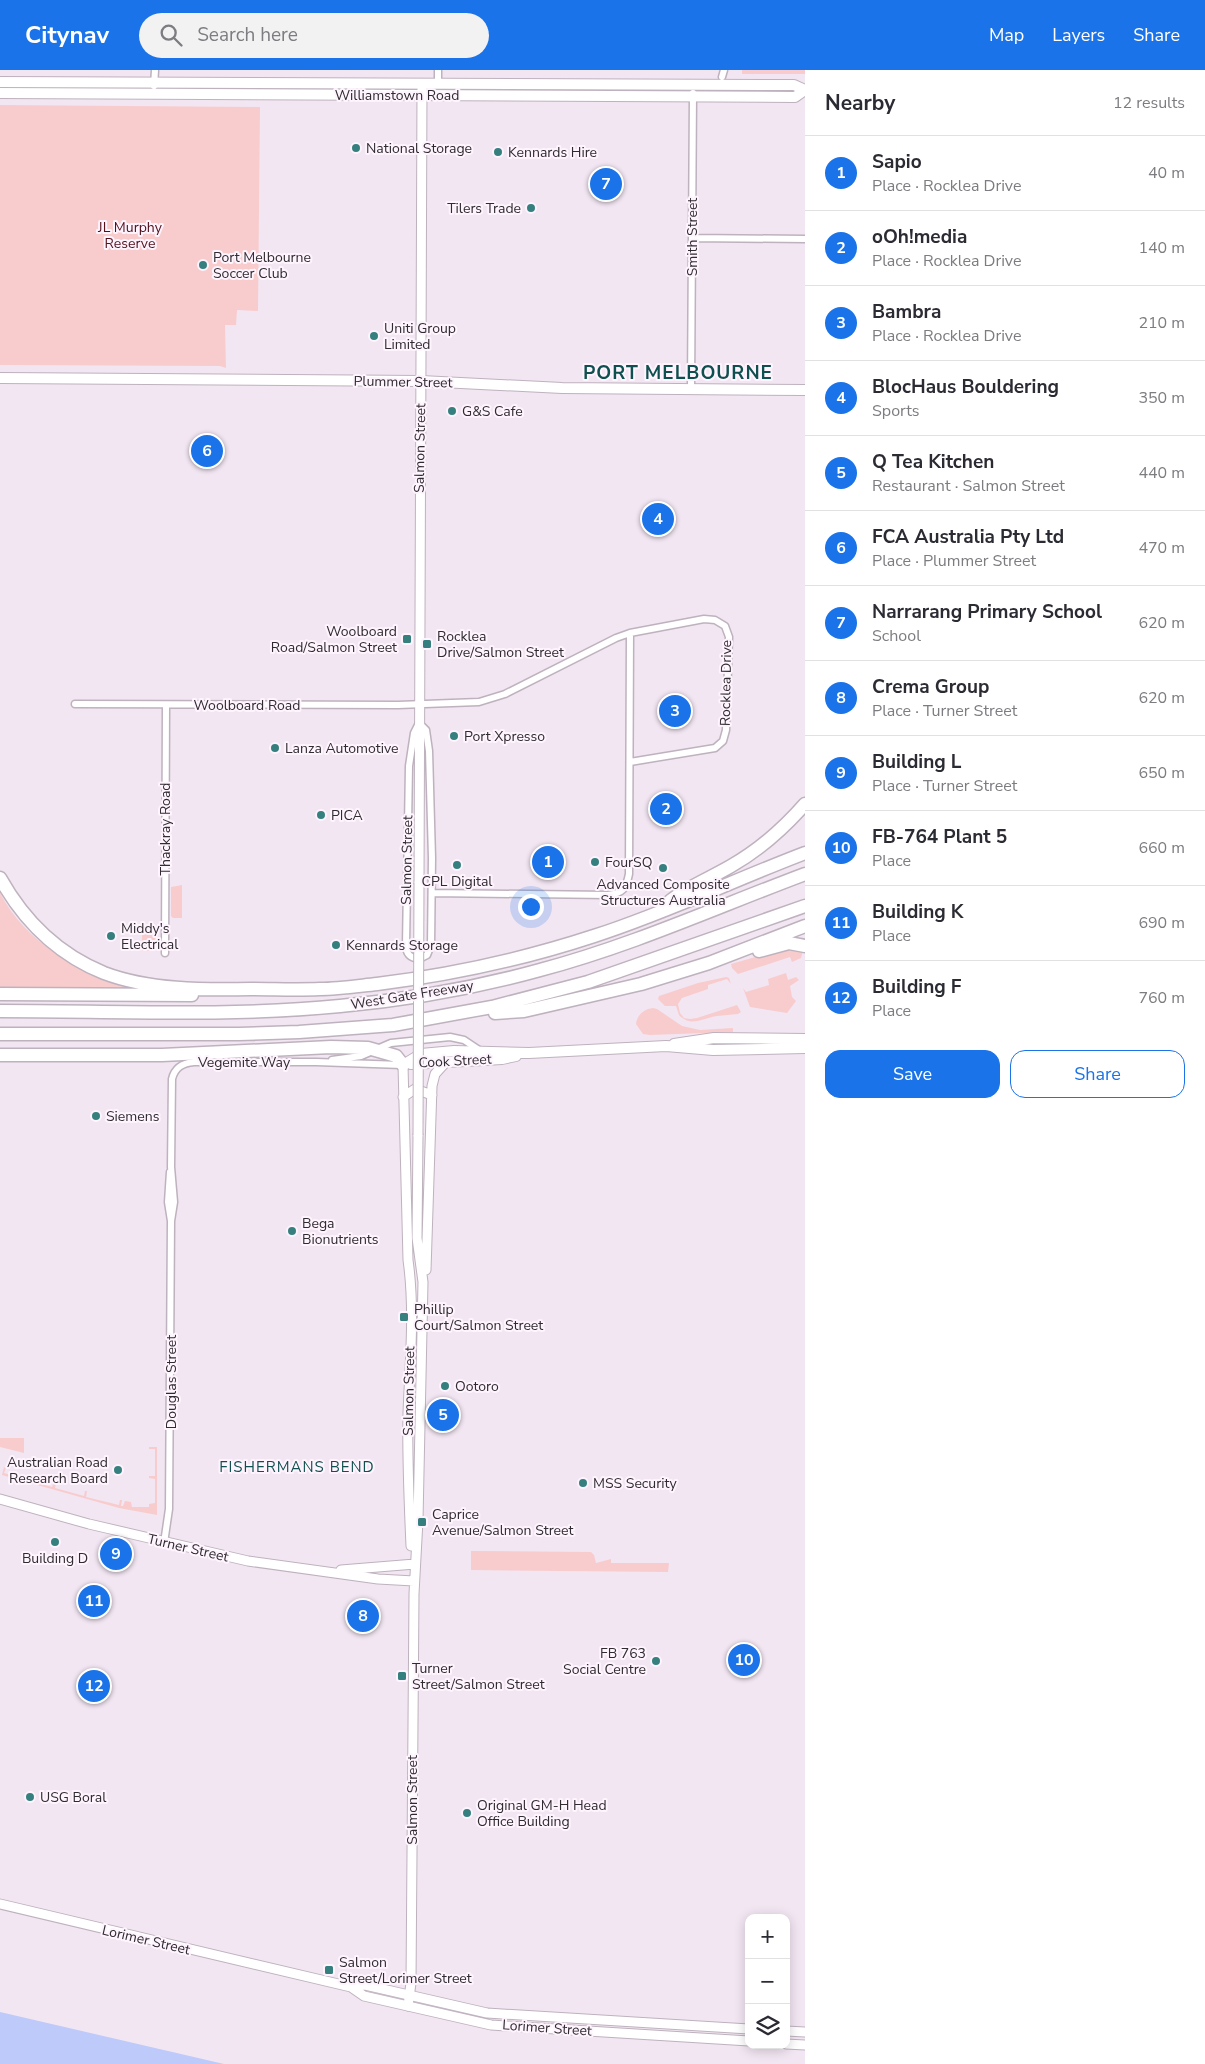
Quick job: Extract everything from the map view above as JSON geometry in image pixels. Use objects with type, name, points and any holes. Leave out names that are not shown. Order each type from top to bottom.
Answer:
[{"type":"highway","points":[[655,915],[672,898],[686,889],[746,857],[805,804]]},
{"type":"highway","points":[[0,994],[265,994],[400,981],[455,972],[554,949],[655,915],[805,853]]},
{"type":"highway","name":"West Gate Freeway","points":[[0,1011],[285,1010],[385,1001],[443,992],[538,971],[592,956],[805,874]]},
{"type":"highway","points":[[0,878],[18,907],[46,938],[67,954],[104,972],[136,982],[189,988],[228,990],[322,989]]},
{"type":"highway","name":"West Gate Freeway","points":[[0,1034],[239,1034],[359,1029],[443,1017],[492,1007],[588,982],[805,906]]},
{"type":"highway","points":[[443,1017],[524,1011],[641,984],[710,962],[805,926]]},
{"type":"highway","points":[[710,962],[732,959],[789,943],[805,946]]},
{"type":"highway","points":[[0,1054],[150,1050],[305,1040],[359,1029]]},
{"type":"highway","points":[[0,1054],[119,1055],[331,1047],[375,1049],[396,1056],[402,1065]]},
{"type":"main road","name":"Williamstown Road","points":[[0,82],[422,96],[800,96],[805,90],[794,85]]},
{"type":"main road","name":"Williamstown Road","points":[[0,92],[422,83],[805,85]]},
{"type":"main road","name":"Plummer Street","points":[[0,378],[421,381],[562,388],[805,390]]},
{"type":"main road","name":"Cook Street","points":[[666,1046],[714,1038],[805,1039]]},
{"type":"main road","points":[[714,1038],[714,1050]]},
{"type":"main road","name":"Cook Street","points":[[402,1065],[415,1057],[429,1052],[482,1051],[529,1053],[666,1046],[714,1050],[805,1048]]},
{"type":"main road","name":"Cook Street","points":[[402,1065],[502,1059],[529,1053]]},
{"type":"street","points":[[154,88],[155,70]]},
{"type":"street","points":[[438,70],[438,84]]},
{"type":"street","name":"Salmon Street","points":[[413,1511],[418,1439],[423,1282],[418,1238],[418,704],[422,83]]},
{"type":"street","name":"Smith Street","points":[[691,390],[693,85]]},
{"type":"street","points":[[692,238],[805,239]]},
{"type":"street","name":"Rocklea Drive","points":[[418,704],[469,703],[498,698],[630,633],[704,619],[714,620],[725,626],[729,637],[726,730],[723,741],[714,748],[630,762]]},
{"type":"street","points":[[432,893],[619,894],[625,890],[629,874],[630,633]]},
{"type":"street","name":"Woolboard Road","points":[[75,704],[418,704]]},
{"type":"street","name":"Thackray Road","points":[[165,953],[166,705]]},
{"type":"street","name":"Salmon Street","points":[[419,723],[426,730],[428,751],[432,893],[431,949],[425,958],[415,959],[408,954],[406,948],[406,893],[409,766],[414,733],[419,723]]},
{"type":"street","name":"Cook Street","points":[[418,1040],[457,1037],[482,1051]]},
{"type":"street","name":"Vegemite Way","points":[[316,1062],[358,1058],[391,1043],[418,1040]]},
{"type":"street","name":"Vegemite Way","points":[[175,1070],[182,1064],[189,1063],[316,1062],[402,1065]]},
{"type":"street","name":"Salmon Street","points":[[423,1282],[426,1268],[432,1094],[435,1074],[446,1062]]},
{"type":"street","name":"Salmon Street","points":[[402,1065],[410,1278],[411,1364],[408,1438],[413,1511],[414,1564],[410,1995],[408,2006]]},
{"type":"street","name":"Douglas Street","points":[[164,1543],[169,1509],[171,1221],[168,1193],[171,1166],[172,1079],[175,1070]]},
{"type":"street","points":[[403,1097],[415,1090],[432,1094]]},
{"type":"street","name":"Salmon Street","points":[[410,1278],[418,1238]]},
{"type":"street","points":[[408,1438],[418,1439]]},
{"type":"street","name":"Turner Street","points":[[0,1499],[164,1543],[261,1564],[378,1579],[414,1580]]},
{"type":"street","name":"Turner Street","points":[[321,1571],[414,1564]]},
{"type":"street","name":"Lorimer Street","points":[[0,1904],[351,1987],[364,1996],[495,2025],[745,2041]]},
{"type":"street","name":"Lorimer Street","points":[[351,1987],[365,1985],[487,2013],[745,2029]]},
{"type":"street","points":[[790,2031],[805,2032]]},
{"type":"street","points":[[790,2044],[805,2045]]},
{"type":"green space","points":[[742,70],[805,70],[805,74],[742,74]]},
{"type":"green space","name":"JL Murphy Reserve","points":[[0,105],[260,107],[258,311],[237,310],[236,325],[225,325],[226,368],[220,366],[0,365]]},
{"type":"green space","points":[[182,885],[182,918],[173,918],[171,916],[171,887]]},
{"type":"green space","points":[[0,893],[11,911],[24,926],[54,952],[90,971],[129,985],[128,989],[0,988]]},
{"type":"green space","points":[[142,925],[159,925],[150,951],[142,951]]},
{"type":"green space","points":[[790,947],[803,951],[801,958],[792,962],[790,957],[738,974],[732,968],[731,964]]},
{"type":"green space","points":[[786,973],[788,980],[796,977],[799,980],[790,986],[792,997],[796,1001],[787,1013],[750,1007],[743,988],[746,992],[769,985],[768,979]]},
{"type":"green space","points":[[729,978],[731,984],[727,979],[708,985],[708,989],[682,998],[678,1004],[680,1013],[684,1018],[690,1019],[737,1005],[741,1012],[738,1014],[717,1016],[693,1022],[684,1019],[679,1015],[676,1006],[665,1006],[658,999],[659,996],[698,983]]},
{"type":"green space","points":[[653,1008],[682,1026],[700,1030],[733,1028],[733,1032],[643,1034],[636,1024],[638,1018],[642,1013]]},
{"type":"green space","points":[[0,1438],[24,1438],[24,1453],[0,1447]]},
{"type":"green space","points":[[149,1447],[157,1447],[157,1515],[119,1508],[2,1475],[4,1467],[6,1468],[4,1473],[27,1480],[29,1474],[31,1475],[30,1481],[52,1487],[54,1482],[56,1483],[55,1488],[84,1496],[85,1491],[87,1491],[86,1497],[119,1505],[120,1500],[122,1500],[121,1506],[123,1506],[125,1501],[131,1502],[132,1507],[149,1507],[149,1504],[155,1503],[155,1479],[149,1478],[149,1476],[155,1476],[155,1449],[149,1449]]},
{"type":"green space","points":[[471,1551],[591,1552],[596,1563],[611,1559],[611,1563],[669,1563],[668,1572],[471,1570]]},
{"type":"water","points":[[0,2012],[224,2064],[0,2064]]},
{"type":"place","name":"National Storage","points":[[356,148]]},
{"type":"place","name":"Kennards Hire","points":[[498,152]]},
{"type":"place","name":"Narrarang Primary School","points":[[606,184]]},
{"type":"place","name":"Tilers Trade","points":[[531,208]]},
{"type":"place","name":"Port Melbourne Soccer Club","points":[[203,265]]},
{"type":"place","name":"Uniti Group Limited","points":[[374,336]]},
{"type":"place","name":"G&S Cafe","points":[[452,411]]},
{"type":"place","name":"FCA Australia Pty Ltd","points":[[207,451]]},
{"type":"place","name":"BlocHaus Bouldering","points":[[658,519]]},
{"type":"place","name":"Woolboard Road/Salmon Street","points":[[407,639]]},
{"type":"place","name":"Rocklea Drive/Salmon Street","points":[[427,644]]},
{"type":"place","name":"Bambra","points":[[675,711]]},
{"type":"place","name":"Port Xpresso","points":[[454,736]]},
{"type":"place","name":"Lanza Automotive","points":[[275,748]]},
{"type":"place","name":"oOh!media","points":[[666,809]]},
{"type":"place","name":"PICA","points":[[321,815]]},
{"type":"place","name":"Sapio","points":[[548,862]]},
{"type":"place","name":"FourSQ","points":[[595,862]]},
{"type":"place","name":"CPL Digital","points":[[457,865]]},
{"type":"place","name":"Advanced Composite Structures Australia","points":[[663,868]]},
{"type":"place","name":"Middy's Electrical","points":[[111,936]]},
{"type":"place","name":"Kennards Storage","points":[[336,945]]},
{"type":"place","name":"Siemens","points":[[96,1116]]},
{"type":"place","name":"Bega Bionutrients","points":[[292,1231]]},
{"type":"place","name":"Phillip Court/Salmon Street","points":[[404,1317]]},
{"type":"place","name":"Ootoro","points":[[445,1386]]},
{"type":"place","name":"Q Tea Kitchen","points":[[443,1415]]},
{"type":"place","name":"Australian Road Research Board","points":[[118,1470]]},
{"type":"place","name":"MSS Security","points":[[583,1483]]},
{"type":"place","name":"Caprice Avenue/Salmon Street","points":[[422,1522]]},
{"type":"place","name":"Building D","points":[[55,1542]]},
{"type":"place","name":"Building L","points":[[116,1554]]},
{"type":"place","name":"Building K","points":[[94,1601]]},
{"type":"place","name":"Crema Group","points":[[363,1616]]},
{"type":"place","name":"FB-764 Plant 5","points":[[744,1660]]},
{"type":"place","name":"FB 763 Social Centre","points":[[656,1661]]},
{"type":"place","name":"Turner Street/Salmon Street","points":[[402,1676]]},
{"type":"place","name":"Building F","points":[[94,1686]]},
{"type":"place","name":"USG Boral","points":[[30,1797]]},
{"type":"place","name":"Original GM-H Head Office Building","points":[[467,1813]]},
{"type":"place","name":"Salmon Street/Lorimer Street","points":[[329,1970]]},
{"type":"district","name":"PORT MELBOURNE","points":[[678,373]]},
{"type":"district","name":"FISHERMANS BEND","points":[[297,1467]]}]
